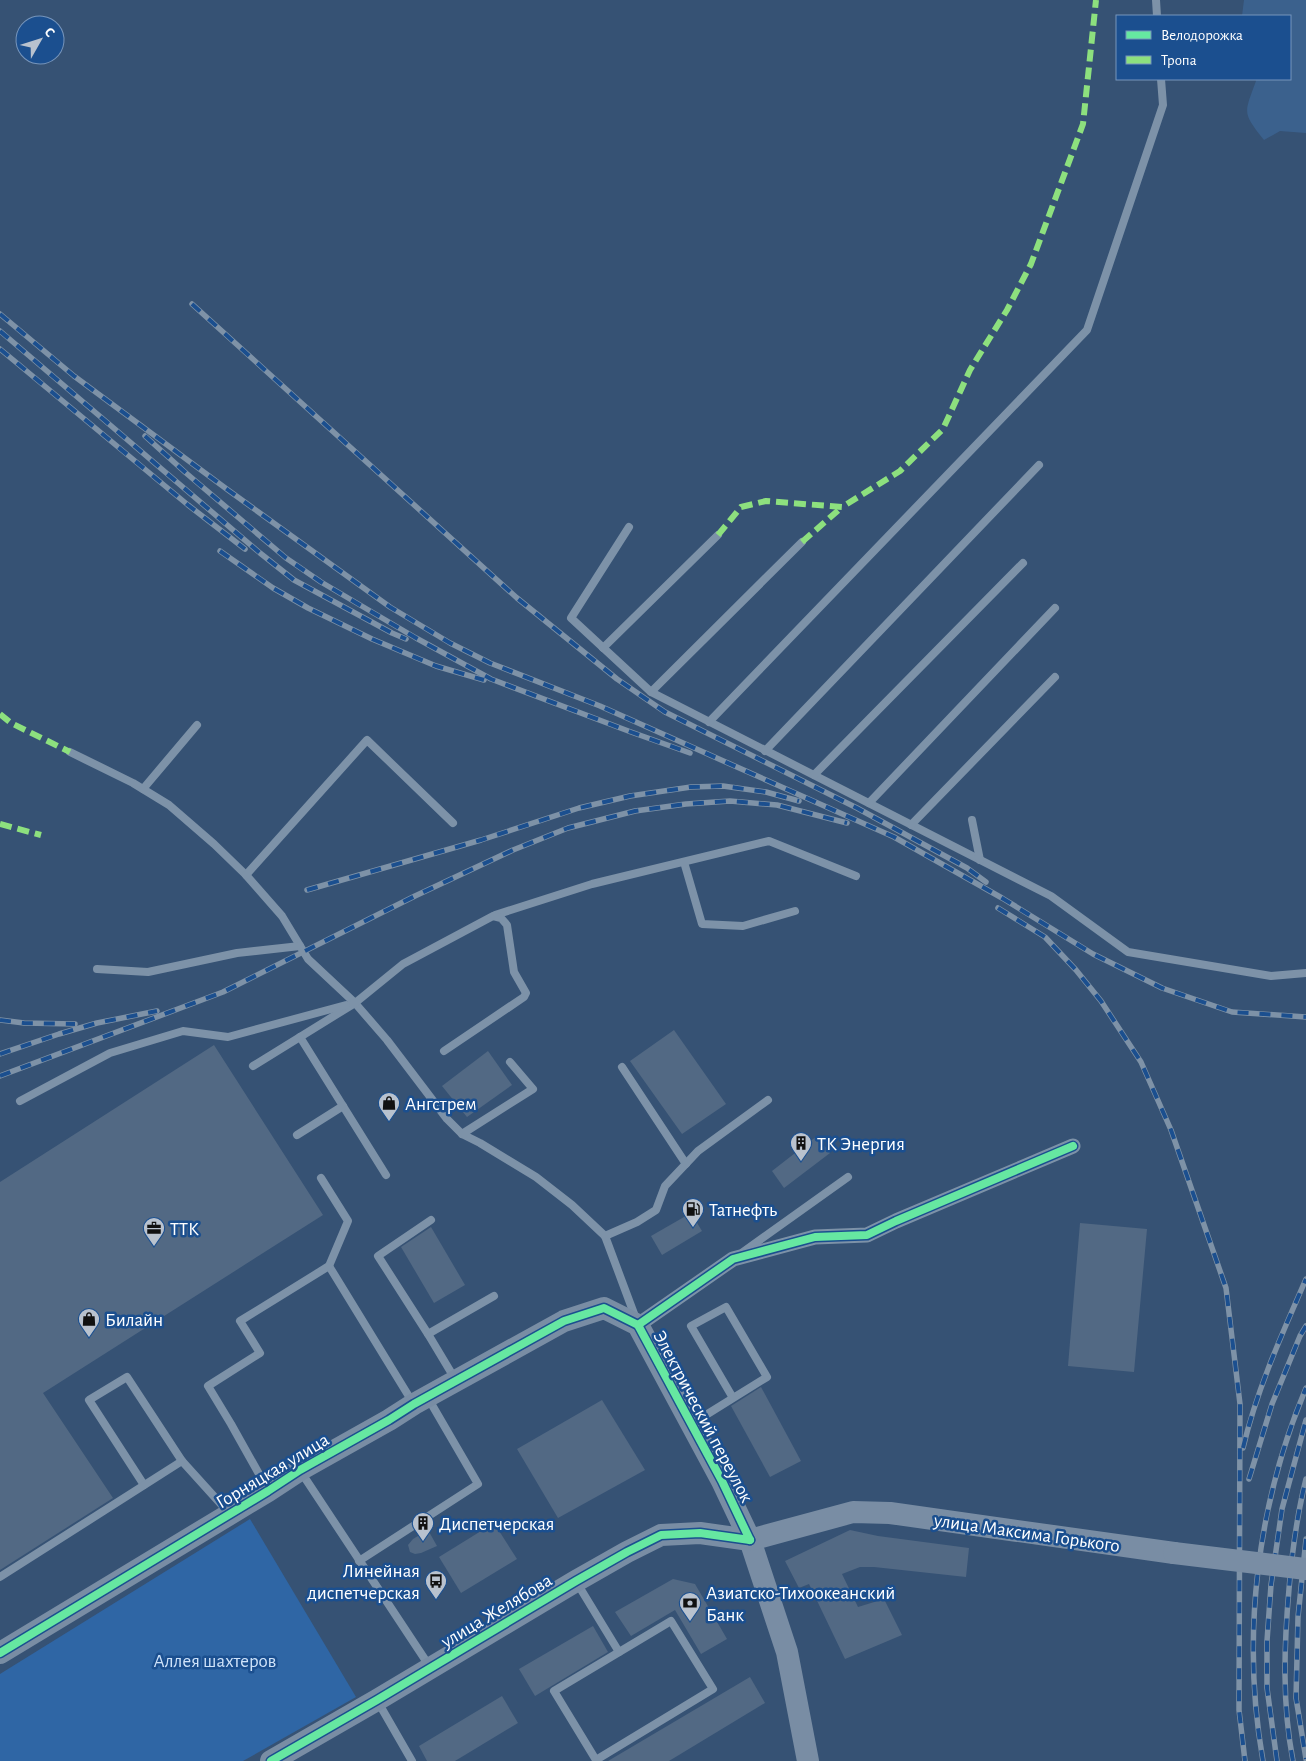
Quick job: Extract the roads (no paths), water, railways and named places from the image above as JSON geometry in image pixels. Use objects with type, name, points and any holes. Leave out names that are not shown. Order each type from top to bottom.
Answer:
[{"type":"street","points":[[638,1325],[733,1258],[815,1237],[867,1235],[1073,1146]]},
{"type":"street","name":"Электрический переулок","points":[[564,1321],[604,1308],[638,1325],[722,1481],[750,1540],[787,1652],[808,1761]]},
{"type":"street","name":"Горняцкая улица","points":[[0,1653],[300,1470],[564,1321]]},
{"type":"street","name":"улица Максима Горького","points":[[750,1540],[853,1512],[890,1513],[1306,1570]]},
{"type":"street","name":"улица Желябова","points":[[271,1761],[377,1700],[576,1580],[661,1535],[700,1532],[750,1540]]},
{"type":"lane","points":[[1156,0],[1157,15]]},
{"type":"lane","points":[[709,722],[1087,330],[1163,104],[1161,80]]},
{"type":"lane","points":[[765,751],[1039,465]]},
{"type":"lane","points":[[629,527],[570,618],[651,692],[1051,896],[1128,952],[1271,976],[1306,973]]},
{"type":"lane","points":[[603,648],[718,534]]},
{"type":"lane","points":[[651,692],[802,542]]},
{"type":"lane","points":[[814,775],[1023,563]]},
{"type":"lane","points":[[869,803],[1055,608]]},
{"type":"lane","points":[[911,825],[1055,677]]},
{"type":"lane","points":[[143,789],[197,725]]},
{"type":"lane","points":[[246,875],[366,740],[453,823]]},
{"type":"lane","points":[[70,752],[143,789],[169,805],[214,844],[246,875],[282,916],[308,959],[356,1003],[387,1040],[447,1119],[462,1134],[536,1178],[572,1206],[605,1236],[638,1325]]},
{"type":"lane","points":[[972,820],[980,860]]},
{"type":"lane","points":[[253,1066],[356,1003],[404,964],[493,916],[592,884],[769,841],[856,876]]},
{"type":"lane","points":[[684,862],[702,924],[743,926],[795,911]]},
{"type":"lane","points":[[444,1050],[524,997],[526,993],[514,972],[506,925],[501,918],[493,916]]},
{"type":"lane","points":[[97,969],[148,972],[237,953],[300,946]]},
{"type":"lane","points":[[20,1101],[110,1053],[183,1031],[228,1037],[356,1003]]},
{"type":"lane","points":[[300,1037],[386,1175]]},
{"type":"lane","points":[[462,1134],[533,1089],[510,1062]]},
{"type":"lane","points":[[622,1067],[686,1164]]},
{"type":"lane","points":[[605,1236],[637,1222],[656,1210],[665,1186],[698,1151],[768,1100]]},
{"type":"lane","points":[[297,1135],[343,1106]]},
{"type":"lane","points":[[733,1258],[848,1177]]},
{"type":"lane","points":[[268,1491],[232,1424],[208,1386],[260,1354],[240,1321],[329,1266],[348,1221],[321,1178]]},
{"type":"lane","points":[[431,1220],[378,1256],[456,1381]]},
{"type":"lane","points":[[329,1266],[478,1484],[360,1561]]},
{"type":"lane","points":[[428,1334],[494,1296]]},
{"type":"lane","points":[[692,1424],[767,1377],[726,1306],[691,1326],[733,1398]]},
{"type":"lane","points":[[144,1485],[89,1400],[127,1377],[182,1461],[230,1514]]},
{"type":"lane","points":[[0,1577],[182,1461]]},
{"type":"lane","points":[[300,1470],[430,1668]]},
{"type":"lane","points":[[576,1580],[618,1652]]},
{"type":"lane","points":[[671,1621],[713,1689],[596,1760],[554,1691],[618,1652],[671,1621]]},
{"type":"lane","points":[[377,1700],[412,1761]]},
{"type":"railway","points":[[192,304],[517,598],[617,679],[665,712],[857,808],[967,868],[986,882]]},
{"type":"railway","points":[[0,314],[74,376],[228,490],[390,607],[450,643],[490,663],[600,706],[894,837],[1002,898],[1093,954],[1162,988],[1232,1012],[1306,1017]]},
{"type":"railway","points":[[0,331],[294,580],[406,639]]},
{"type":"railway","points":[[0,349],[188,505],[245,549]]},
{"type":"railway","points":[[145,436],[286,558],[321,582],[416,638],[491,679],[690,753]]},
{"type":"railway","points":[[220,551],[273,588],[308,608],[372,639],[436,666],[484,680]]},
{"type":"railway","points":[[307,890],[481,840],[579,808],[630,796],[691,787],[723,786],[766,792],[799,801]]},
{"type":"railway","points":[[0,1076],[223,992],[415,896],[513,850],[568,828],[635,811],[686,804],[730,801],[777,805],[847,823]]},
{"type":"railway","points":[[998,908],[1045,937],[1076,970],[1101,1001],[1141,1062],[1171,1130],[1226,1288],[1240,1404],[1239,1710],[1245,1761]]},
{"type":"railway","points":[[0,1054],[97,1023],[157,1011]]},
{"type":"railway","points":[[0,1020],[24,1023],[75,1024]]},
{"type":"railway","points":[[1243,1448],[1255,1404],[1279,1341],[1306,1279]]},
{"type":"railway","points":[[1249,1479],[1272,1404],[1300,1336],[1306,1326]]},
{"type":"railway","points":[[1263,1761],[1254,1667],[1254,1619],[1258,1572],[1265,1524],[1276,1478],[1289,1432],[1306,1388]]},
{"type":"railway","points":[[1277,1761],[1267,1688],[1267,1641],[1271,1585],[1282,1509],[1306,1420]]},
{"type":"railway","points":[[1293,1761],[1287,1718],[1286,1632],[1293,1547],[1306,1479]]},
{"type":"railway","points":[[1306,1539],[1298,1617],[1296,1698],[1306,1759]]},
{"type":"place","name":"Ангстрем","points":[[389,1122]]},
{"type":"place","name":"ТК Энергия","points":[[801,1162]]},
{"type":"place","name":"Татнефть","points":[[693,1228]]},
{"type":"place","name":"ТТК","points":[[154,1247]]},
{"type":"place","name":"Билайн","points":[[89,1338]]},
{"type":"place","name":"Диспетчерская","points":[[423,1542]]},
{"type":"place","name":"Линейная диспетчерская","points":[[436,1600]]},
{"type":"place","name":"Азиатско-Тихоокеанский Банк","points":[[690,1622]]},
{"type":"park label","name":"Аллея шахтеров","points":[[215,1660]]}]
